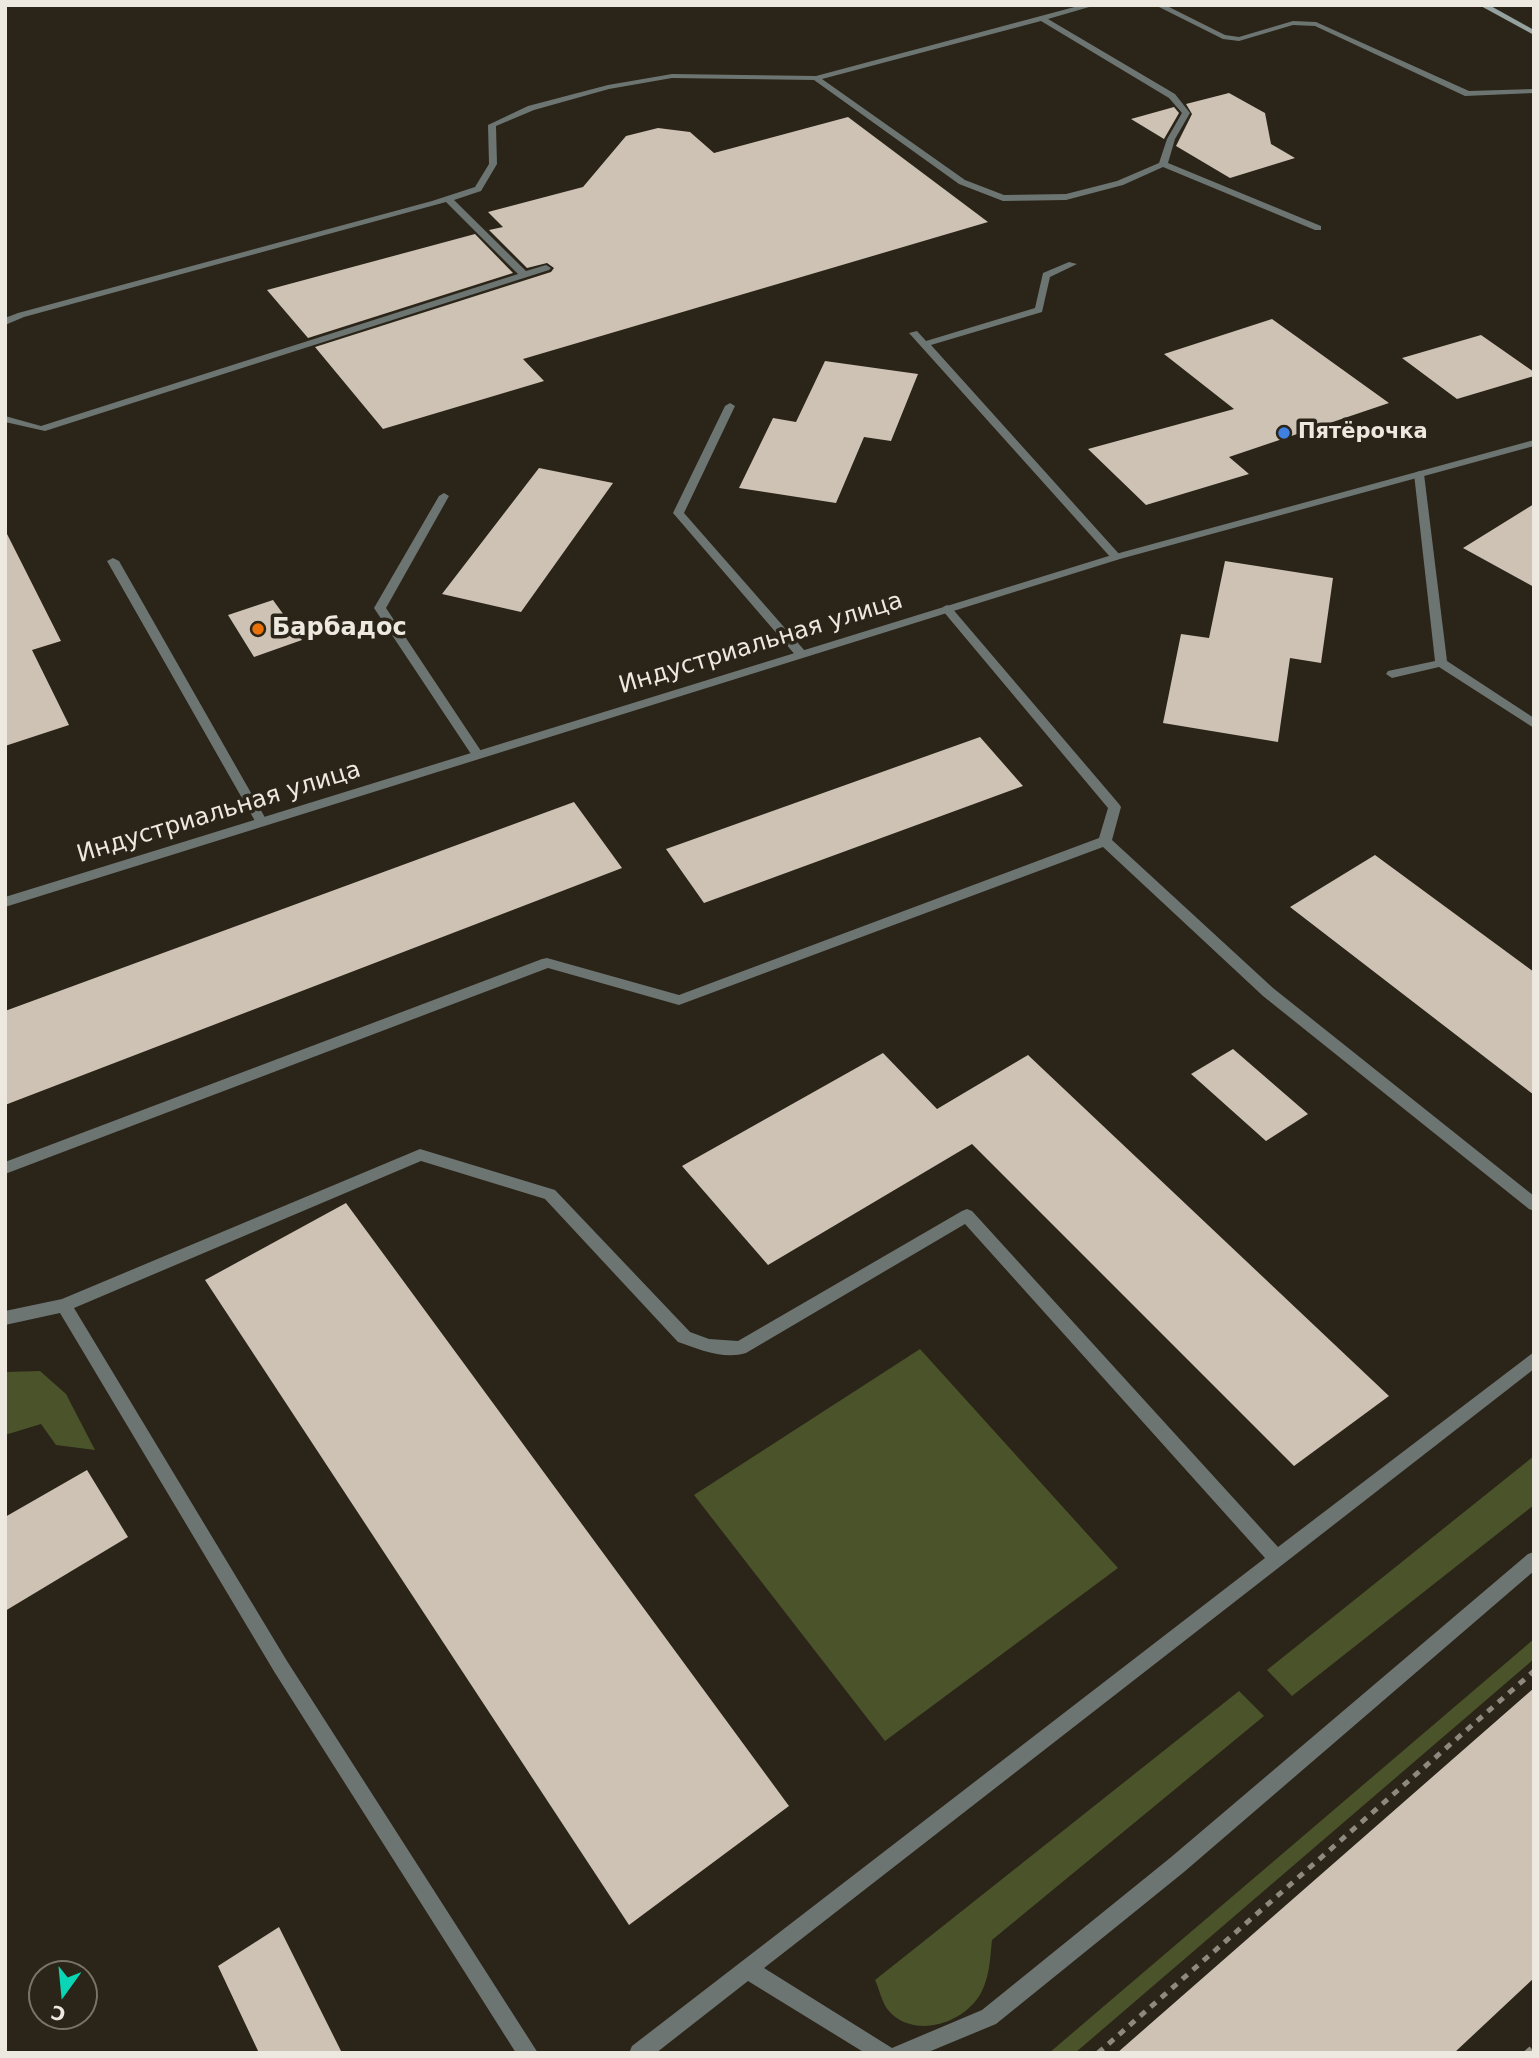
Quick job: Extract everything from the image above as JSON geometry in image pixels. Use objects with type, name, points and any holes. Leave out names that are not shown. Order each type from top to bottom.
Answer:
[{"type":"main road","points":[[1483,5],[1534,33]]},
{"type":"street","points":[[5,321],[478,189],[493,163],[492,125],[531,108],[608,87],[672,76],[816,78],[1092,5]]},
{"type":"street","points":[[1159,5],[1223,37],[1239,39],[1293,23],[1316,24],[1468,94],[1534,91]]},
{"type":"street","points":[[1041,18],[1172,96],[1185,113],[1171,139],[1163,164]]},
{"type":"street","points":[[816,78],[962,182],[1003,198],[1066,197],[1120,183],[1163,164],[1318,228]]},
{"type":"street","points":[[448,199],[524,274]]},
{"type":"street","points":[[925,344],[1039,310],[1046,275],[1072,264]]},
{"type":"street","points":[[5,419],[41,429],[546,268]]},
{"type":"street","points":[[915,333],[1116,557]]},
{"type":"street","points":[[730,406],[678,513],[801,654]]},
{"type":"street","name":"Индустриальная улица","points":[[5,902],[1116,557],[1534,443]]},
{"type":"street","points":[[1419,474],[1441,663]]},
{"type":"street","points":[[443,496],[380,608],[477,754]]},
{"type":"street","points":[[113,561],[261,821]]},
{"type":"street","points":[[947,609],[1115,807],[1105,841]]},
{"type":"street","points":[[1392,674],[1441,663],[1534,724]]},
{"type":"street","points":[[5,1168],[547,963],[679,1000],[1105,841]]},
{"type":"street","points":[[1105,841],[1268,992],[1534,1205]]},
{"type":"street","points":[[5,1318],[64,1305],[420,1155],[550,1194],[684,1337],[709,1346],[740,1348],[967,1215],[1277,1559]]},
{"type":"street","points":[[64,1305],[281,1667],[528,2053]]},
{"type":"street","points":[[639,2053],[1534,1359]]},
{"type":"street","points":[[900,2053],[989,2017],[1177,1865],[1534,1560]]},
{"type":"street","points":[[747,1969],[884,2053]]},
{"type":"path","points":[[1098,2053],[1534,1671]]},
{"type":"path","points":[[1526,2053],[1534,2046]]},
{"type":"green space","points":[[920,1349],[1118,1568],[885,1741],[694,1495]]},
{"type":"green space","points":[[40,1371],[66,1394],[95,1450],[56,1445],[41,1424],[5,1435],[5,1372]]},
{"type":"green space","points":[[1534,1456],[1534,1505],[1292,1696],[1267,1670]]},
{"type":"green space","points":[[1534,1639],[1534,1659],[1075,2053],[1049,2053]]},
{"type":"green space","points":[[1239,1691],[1264,1716],[992,1940],[986,1980],[973,2004],[951,2020],[924,2026],[898,2019],[888,2010],[875,1980]]},
{"type":"building","points":[[1229,93],[1265,113],[1271,144],[1295,158],[1230,178],[1176,146],[1192,114],[1186,104]]},
{"type":"building","points":[[1174,107],[1179,113],[1164,139],[1131,119]]},
{"type":"building","points":[[848,117],[988,222],[523,359],[544,381],[383,429],[315,347],[551,272],[554,268],[547,263],[527,268],[489,230],[503,227],[488,212],[583,187],[626,136],[658,128],[690,132],[714,153]]},
{"type":"building","points":[[475,234],[513,273],[308,338],[267,290]]},
{"type":"building","points":[[1272,319],[1389,403],[1229,457],[1249,474],[1146,505],[1088,449],[1234,409],[1164,354]]},
{"type":"building","points":[[1481,335],[1534,372],[1534,376],[1457,399],[1402,358]]},
{"type":"building","points":[[825,361],[918,374],[891,441],[864,437],[836,503],[739,488],[773,418],[796,422]]},
{"type":"building","points":[[539,468],[613,483],[521,612],[442,594]]},
{"type":"building","points":[[1534,504],[1534,587],[1463,548]]},
{"type":"building","points":[[5,530],[61,641],[32,650],[69,725],[5,746]]},
{"type":"building","points":[[1225,561],[1333,578],[1321,663],[1290,658],[1278,742],[1163,723],[1181,634],[1209,638]]},
{"type":"building","name":"Барбадос","points":[[273,600],[302,640],[254,657],[228,615]]},
{"type":"building","points":[[980,737],[1023,786],[704,903],[666,849]]},
{"type":"building","points":[[574,802],[622,868],[5,1105],[5,1011]]},
{"type":"building","points":[[1375,855],[1534,972],[1534,1095],[1290,907]]},
{"type":"building","points":[[1233,1049],[1308,1114],[1266,1141],[1191,1074]]},
{"type":"building","points":[[883,1053],[937,1109],[1028,1055],[1389,1396],[1294,1466],[972,1144],[768,1265],[682,1166]]},
{"type":"building","points":[[346,1203],[789,1806],[629,1925],[205,1280]]},
{"type":"building","points":[[87,1470],[128,1537],[5,1611],[5,1517]]},
{"type":"building","points":[[1534,1688],[1534,1978],[1454,2053],[1117,2053]]},
{"type":"building","points":[[279,1927],[342,2053],[259,2053],[218,1966]]},
{"type":"place","name":"Пятёрочка","points":[[1284,433]]},
{"type":"place","name":"Барбадос","points":[[258,629]]}]
